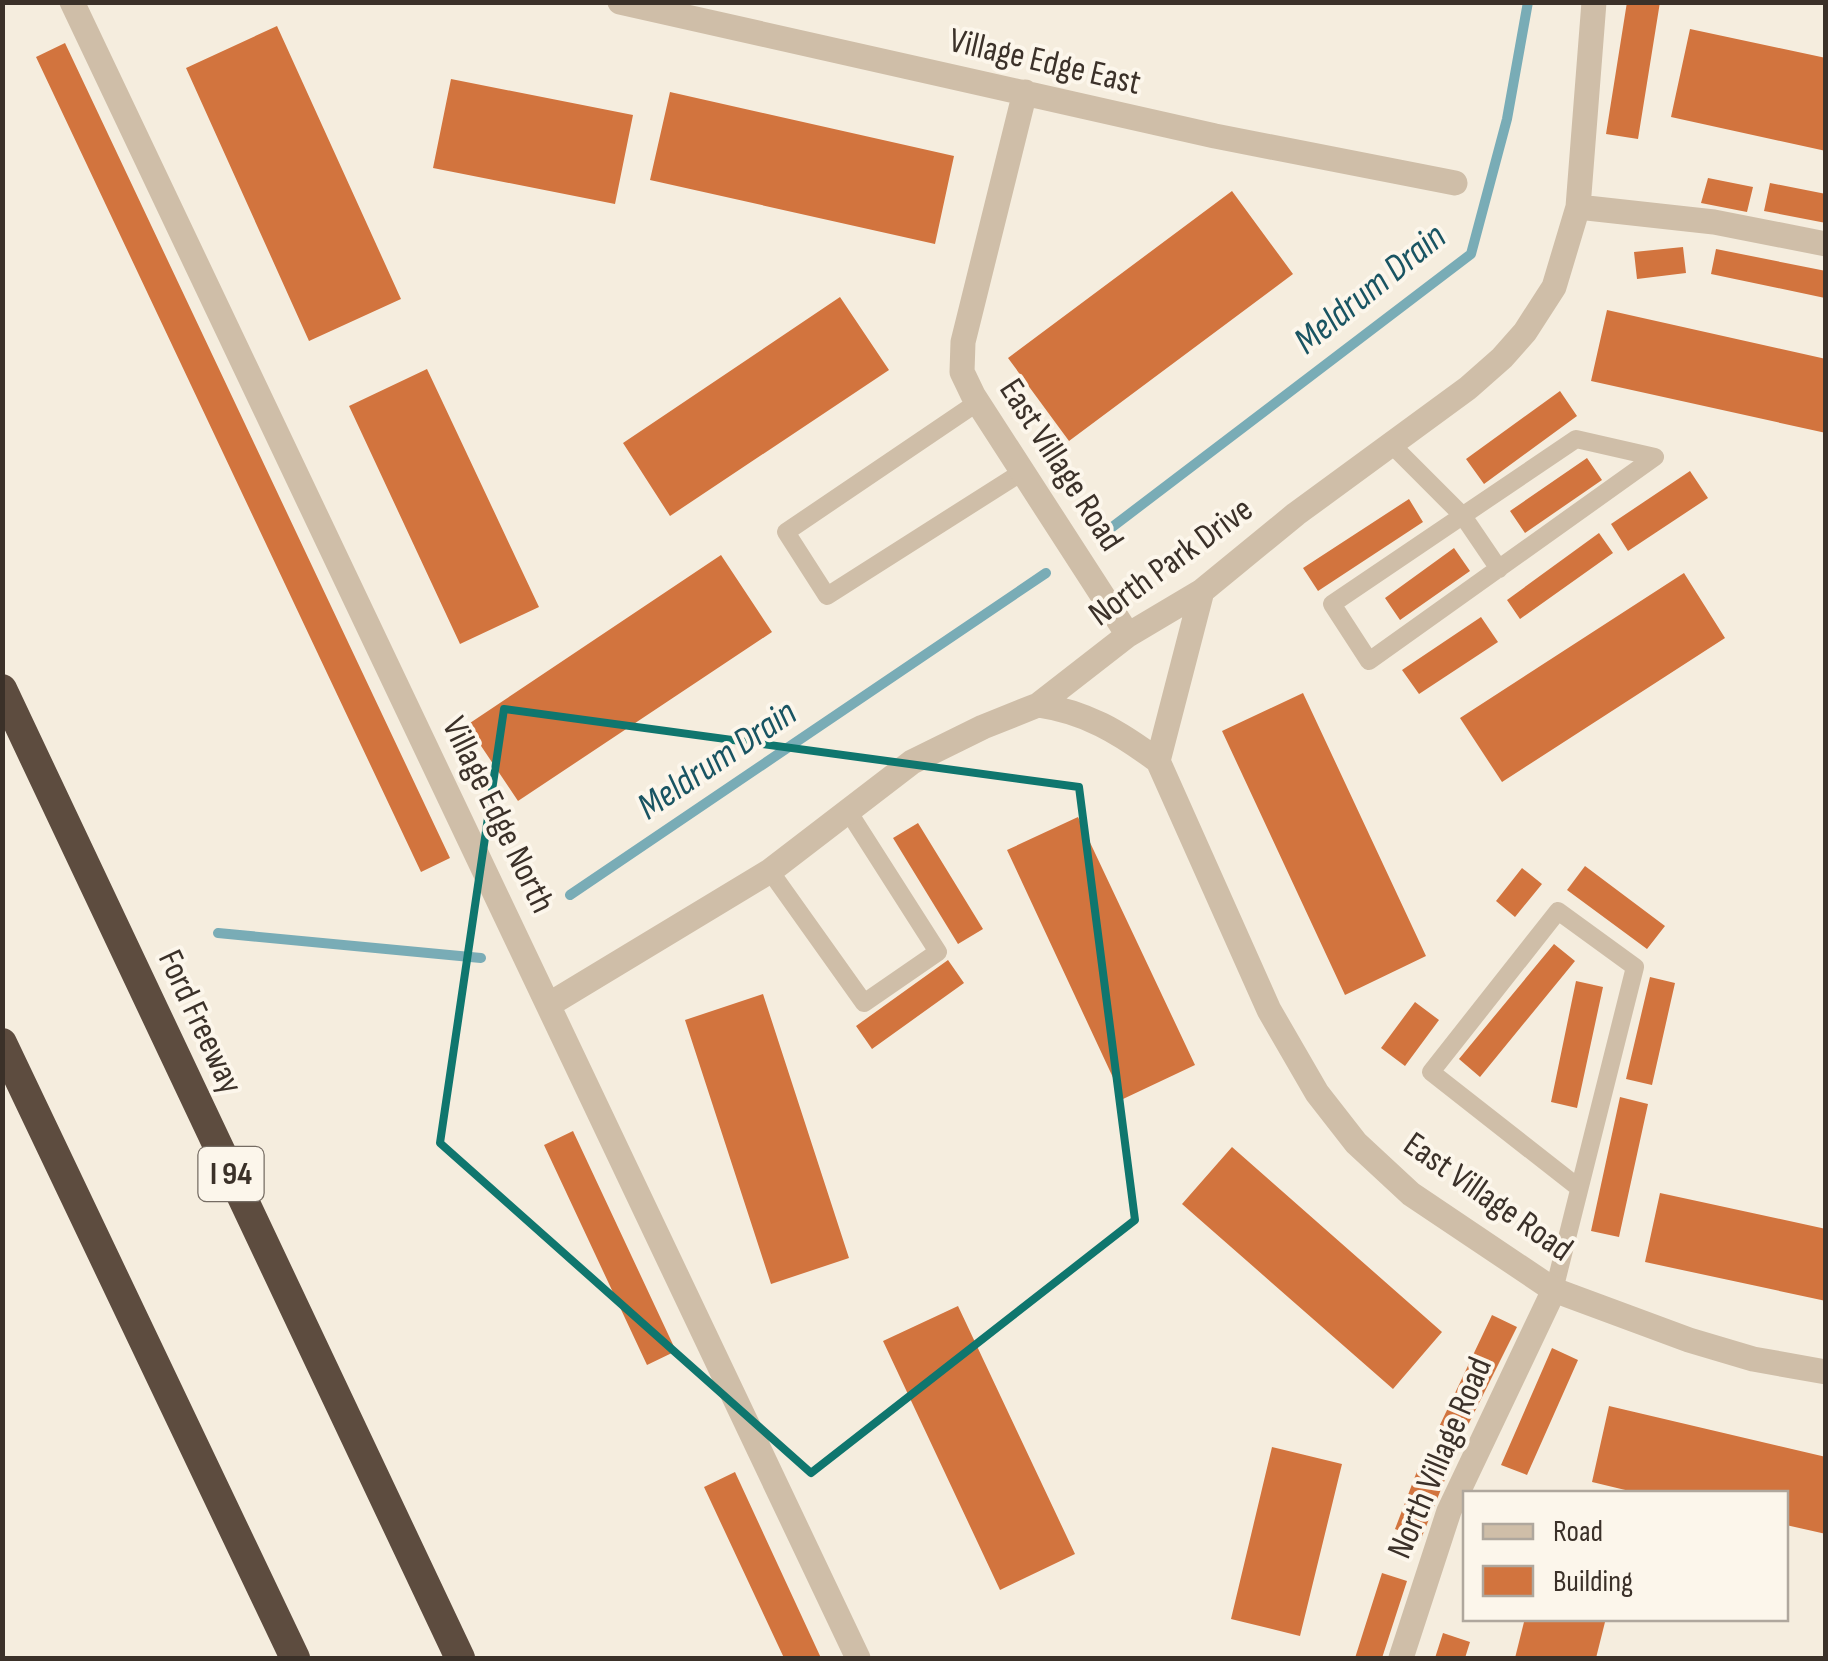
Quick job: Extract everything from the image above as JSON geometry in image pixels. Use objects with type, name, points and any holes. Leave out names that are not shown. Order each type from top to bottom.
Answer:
[{"type":"highway","name":"Ford Freeway","points":[[2,689],[460,1658]]},
{"type":"highway","points":[[2,1043],[295,1658]]},
{"type":"street","name":"Village Edge North","points":[[72,2],[858,1658]]},
{"type":"street","name":"Village Edge East","points":[[620,2],[1215,136],[1455,183]]},
{"type":"street","name":"North Park Drive","points":[[550,1004],[770,871],[912,762],[983,726],[1038,705],[1128,635],[1202,591],[1296,514],[1468,388],[1525,332],[1554,288],[1578,207],[1594,2]]},
{"type":"street","name":"East Village Road","points":[[1025,92],[963,342],[962,372],[1128,635]]},
{"type":"street","points":[[1578,207],[1714,222],[1826,244]]},
{"type":"street","points":[[1158,761],[1202,591]]},
{"type":"street","name":"East Village Road","points":[[1038,705],[1069,710],[1115,729],[1158,761],[1269,1010],[1317,1093],[1356,1143],[1411,1194],[1554,1290],[1690,1340],[1754,1359],[1826,1372]]},
{"type":"street","name":"North Village Road","points":[[1402,1658],[1449,1511],[1554,1290]]},
{"type":"lane","points":[[978,402],[786,532],[827,596],[1022,472]]},
{"type":"lane","points":[[1576,439],[1655,457],[1369,662],[1332,604],[1462,516],[1576,439]]},
{"type":"lane","points":[[1392,445],[1462,516],[1499,568]]},
{"type":"lane","points":[[770,871],[864,1003],[938,952],[848,811]]},
{"type":"lane","points":[[1554,1290],[1580,1188],[1635,967],[1558,910],[1431,1072],[1580,1188]]},
{"type":"highlighted area","points":[[504,709],[1079,787],[1135,1220],[811,1473],[440,1143]]},
{"type":"building","points":[[1627,2],[1660,2],[1638,139],[1606,134]]},
{"type":"building","points":[[277,26],[401,299],[309,341],[186,68]]},
{"type":"building","points":[[1690,29],[1826,58],[1826,151],[1671,117]]},
{"type":"building","points":[[65,43],[450,858],[421,872],[36,57]]},
{"type":"building","points":[[451,79],[633,115],[615,204],[433,168]]},
{"type":"building","points":[[670,92],[954,156],[935,244],[650,180]]},
{"type":"building","points":[[1708,178],[1753,187],[1747,212],[1701,203]]},
{"type":"building","points":[[1770,183],[1826,194],[1826,223],[1764,211]]},
{"type":"building","points":[[1232,191],[1293,274],[1069,441],[1008,358]]},
{"type":"building","points":[[1683,247],[1686,273],[1637,279],[1634,252]]},
{"type":"building","points":[[1716,249],[1826,271],[1825,298],[1711,274]]},
{"type":"building","points":[[840,297],[889,370],[670,516],[623,443]]},
{"type":"building","points":[[1607,310],[1826,359],[1826,433],[1591,381]]},
{"type":"building","points":[[427,369],[539,607],[460,644],[349,406]]},
{"type":"building","points":[[1560,391],[1577,416],[1484,484],[1466,459]]},
{"type":"building","points":[[1587,458],[1602,480],[1525,533],[1510,511]]},
{"type":"building","points":[[1690,471],[1708,498],[1628,551],[1611,524]]},
{"type":"building","points":[[1409,499],[1423,522],[1318,591],[1303,568]]},
{"type":"building","points":[[1599,533],[1613,553],[1520,619],[1507,600]]},
{"type":"building","points":[[1454,548],[1470,571],[1400,620],[1385,598]]},
{"type":"building","points":[[721,555],[772,632],[518,801],[467,725]]},
{"type":"building","points":[[1684,573],[1725,638],[1502,782],[1460,718]]},
{"type":"building","points":[[1481,617],[1498,642],[1419,694],[1402,670]]},
{"type":"building","points":[[1303,693],[1426,956],[1345,995],[1222,731]]},
{"type":"building","points":[[1078,817],[1195,1065],[1123,1099],[1007,850]]},
{"type":"building","points":[[918,823],[983,929],[958,944],[893,838]]},
{"type":"building","points":[[1585,866],[1665,926],[1647,949],[1567,890]]},
{"type":"building","points":[[1522,868],[1542,884],[1515,917],[1496,901]]},
{"type":"building","points":[[1554,944],[1575,961],[1480,1077],[1459,1059]]},
{"type":"building","points":[[948,960],[964,983],[872,1049],[856,1026]]},
{"type":"building","points":[[1650,977],[1675,983],[1652,1085],[1626,1079]]},
{"type":"building","points":[[1576,981],[1603,987],[1577,1108],[1551,1102]]},
{"type":"building","points":[[763,994],[849,1258],[771,1284],[685,1020]]},
{"type":"building","points":[[1415,1002],[1439,1020],[1405,1066],[1381,1048]]},
{"type":"building","points":[[1620,1097],[1648,1104],[1619,1237],[1591,1231]]},
{"type":"building","points":[[573,1131],[676,1351],[647,1365],[544,1145]]},
{"type":"building","points":[[1232,1147],[1442,1332],[1393,1389],[1182,1204]]},
{"type":"building","points":[[1660,1193],[1826,1229],[1826,1301],[1645,1262]]},
{"type":"building","points":[[958,1306],[1075,1554],[1000,1590],[883,1341]]},
{"type":"building","points":[[1492,1315],[1517,1327],[1461,1439],[1438,1429]]},
{"type":"building","points":[[1552,1348],[1578,1360],[1527,1475],[1501,1465]]},
{"type":"building","points":[[1609,1406],[1826,1457],[1826,1534],[1788,1525],[1788,1491],[1630,1491],[1592,1482]]},
{"type":"building","points":[[1272,1447],[1342,1464],[1300,1636],[1231,1619]]},
{"type":"building","points":[[1419,1466],[1446,1477],[1421,1539],[1395,1529]]},
{"type":"building","points":[[735,1472],[821,1658],[784,1658],[704,1487]]},
{"type":"building","points":[[1382,1573],[1407,1581],[1382,1658],[1355,1658]]},
{"type":"building","points":[[1524,1621],[1605,1621],[1596,1658],[1515,1658]]},
{"type":"building","points":[[1443,1633],[1470,1642],[1465,1658],[1435,1658]]},
{"type":"waterway","name":"Meldrum Drain","points":[[1107,531],[1471,254],[1507,119],[1528,2]]},
{"type":"waterway","name":"Meldrum Drain","points":[[570,895],[1046,573]]},
{"type":"waterway","name":"Meldrum Drain","points":[[218,933],[481,958]]}]
